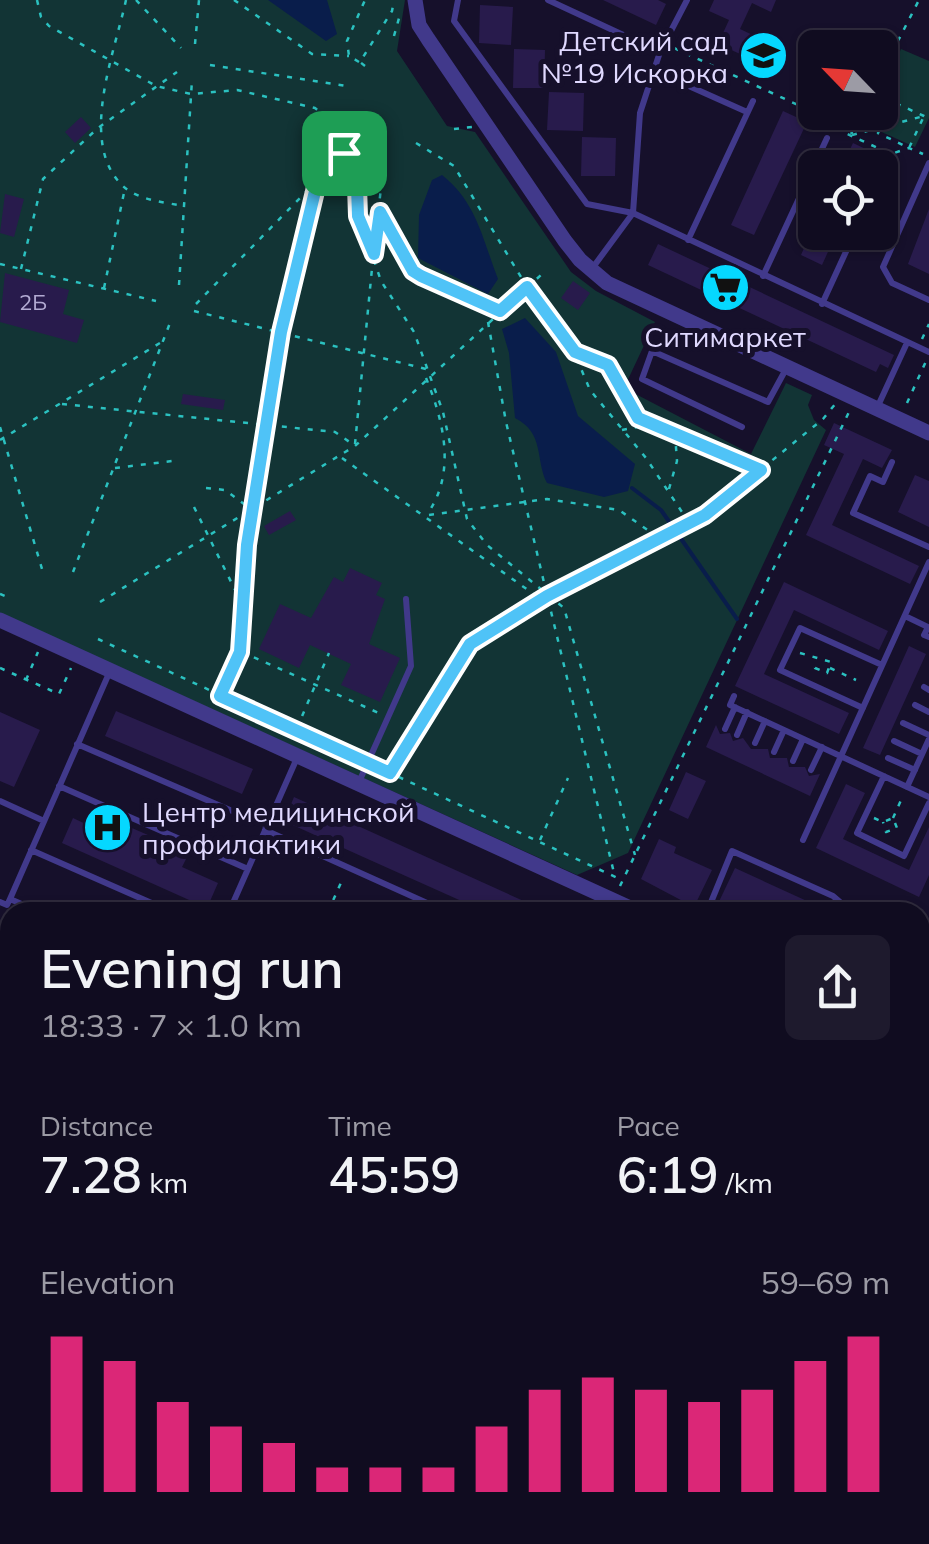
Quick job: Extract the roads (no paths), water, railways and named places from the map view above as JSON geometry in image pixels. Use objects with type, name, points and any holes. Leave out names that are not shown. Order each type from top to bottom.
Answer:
[{"type":"street","points":[[415,0],[420,25],[428,39],[565,241],[590,271],[786,368],[929,433]]},
{"type":"street","points":[[2,626],[110,671],[614,902]]},
{"type":"lane","points":[[458,0],[454,21],[587,204],[633,214],[929,353]]},
{"type":"lane","points":[[548,0],[660,52]]},
{"type":"lane","points":[[590,271],[633,214],[640,113],[660,52],[687,0]]},
{"type":"lane","points":[[653,70],[748,112]]},
{"type":"lane","points":[[688,240],[753,101]]},
{"type":"lane","points":[[764,276],[827,138]]},
{"type":"lane","points":[[929,164],[883,268],[892,283],[929,300]]},
{"type":"lane","points":[[822,304],[847,250]]},
{"type":"lane","points":[[877,410],[906,345]]},
{"type":"lane","points":[[742,427],[641,377],[652,351],[768,402],[786,368]]},
{"type":"lane","points":[[892,462],[883,482],[870,476],[853,513],[929,547]]},
{"type":"lane","points":[[803,840],[929,562]]},
{"type":"lane","points":[[359,784],[411,666],[406,599]]},
{"type":"lane","points":[[904,616],[928,626],[924,635],[929,637]]},
{"type":"lane","points":[[862,708],[780,670],[800,628],[882,665]]},
{"type":"lane","points":[[8,902],[110,671]]},
{"type":"lane","points":[[734,696],[730,704],[735,707],[803,738],[884,776],[907,787],[929,800],[904,856],[857,834],[884,776]]},
{"type":"lane","points":[[915,705],[929,712]]},
{"type":"lane","points":[[725,729],[735,707]]},
{"type":"lane","points":[[737,734],[747,712]]},
{"type":"lane","points":[[755,743],[765,721]]},
{"type":"lane","points":[[904,723],[928,741],[907,787]]},
{"type":"lane","points":[[774,752],[784,730]]},
{"type":"lane","points":[[793,761],[803,738]]},
{"type":"lane","points":[[894,741],[922,754]]},
{"type":"lane","points":[[78,744],[424,902]]},
{"type":"lane","points":[[812,770],[822,747]]},
{"type":"lane","points":[[233,902],[298,756]]},
{"type":"lane","points":[[888,758],[929,768]]},
{"type":"lane","points":[[59,786],[248,869]]},
{"type":"lane","points":[[0,801],[44,821]]},
{"type":"lane","points":[[797,824],[810,824]]},
{"type":"lane","points":[[32,850],[149,902]]},
{"type":"lane","points":[[711,902],[732,851],[840,902]]},
{"type":"lane","points":[[10,899],[17,902]]},
{"type":"water","points":[[268,0],[327,0],[337,34],[326,41]]},
{"type":"water","points":[[442,175],[463,197],[483,237],[498,279],[488,294],[418,258],[419,215],[432,180]]},
{"type":"water","points":[[525,318],[556,352],[578,416],[635,464],[628,491],[604,497],[547,483],[535,439],[515,418],[509,353],[502,329]]},
{"type":"waterway","points":[[632,488],[661,510],[737,619]]},
{"type":"place","name":"Детский сад №19 Искорка","points":[[763,56]]},
{"type":"place","name":"Ситимаркет","points":[[725,288]]},
{"type":"place","name":"Центр медицинской профилактики","points":[[107,827]]}]
